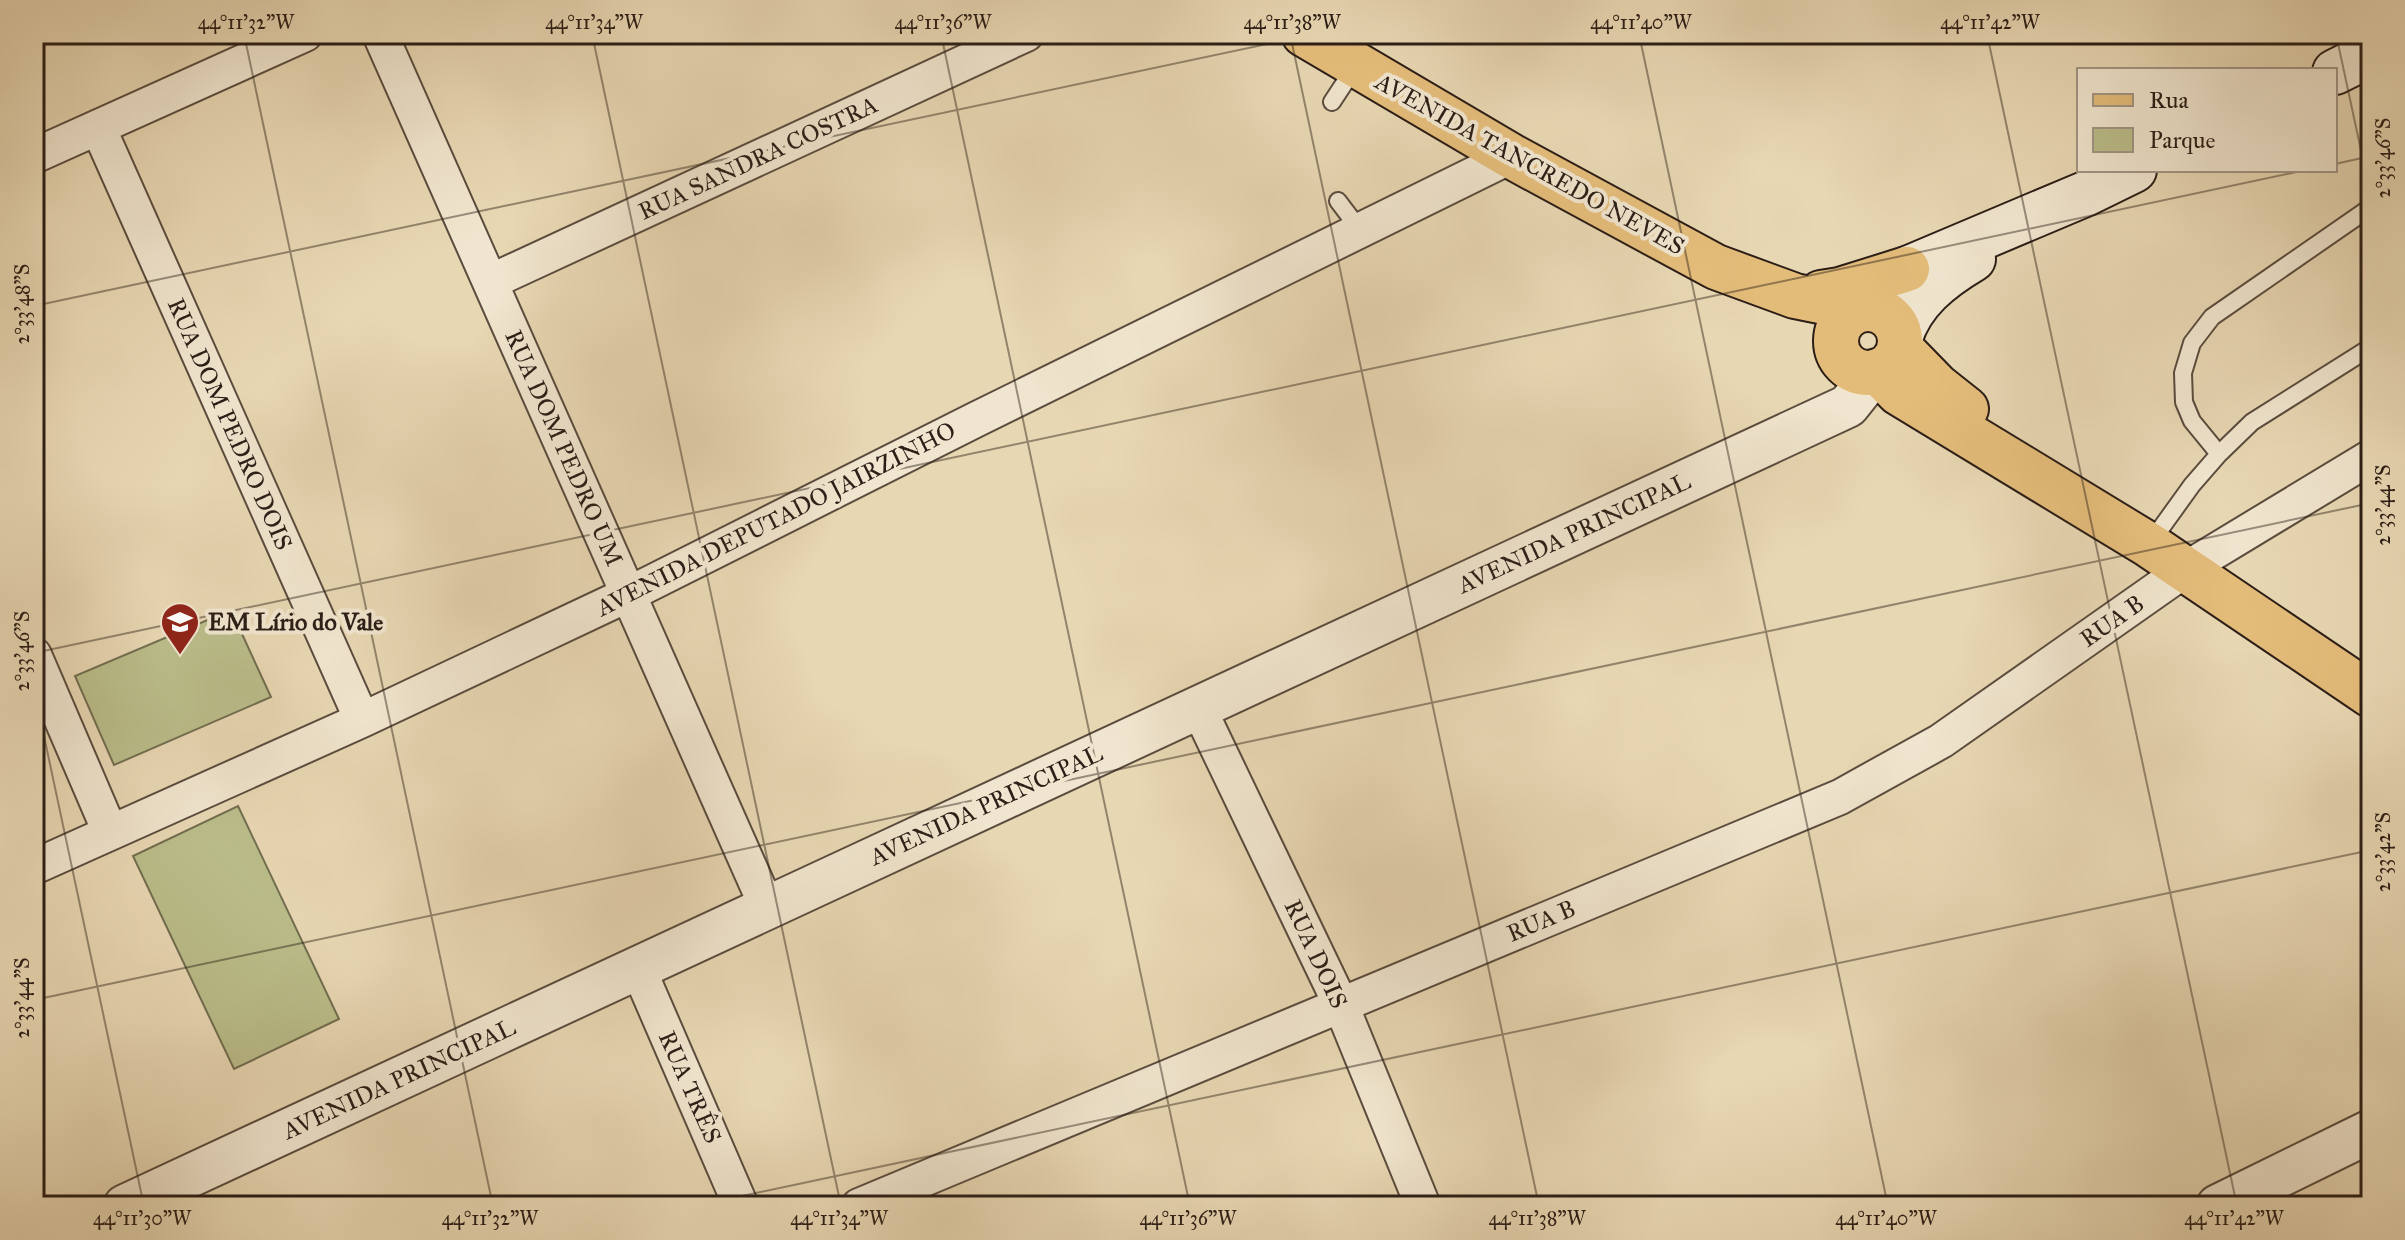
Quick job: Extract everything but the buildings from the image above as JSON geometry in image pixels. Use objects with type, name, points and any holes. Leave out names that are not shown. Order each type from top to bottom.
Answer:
[{"type":"main road","name":"AVENIDA TANCREDO NEVES","points":[[1304,34],[1511,156],[1716,267],[1869,366],[1937,386],[2090,507],[2371,695]]},
{"type":"main road","points":[[2337,71],[2371,54]]},
{"type":"main road","points":[[1795,296],[1840,290],[1907,269],[2130,172]]},
{"type":"main road","points":[[1869,366],[1933,287],[1964,264],[2085,194]]},
{"type":"main road","name":"AVENIDA TANCREDO NEVES","points":[[1716,267],[1795,296],[1862,309]]},
{"type":"main road","points":[[1862,309],[1907,269]]},
{"type":"main road","points":[[1874,308],[1895,322],[1869,366],[1836,351],[1835,341],[1837,330],[1849,314],[1874,308]]},
{"type":"street","points":[[34,156],[305,34]]},
{"type":"street","name":"RUA DOM PEDRO UM","points":[[380,34],[767,907]]},
{"type":"street","name":"RUA SANDRA COSTRA","points":[[490,282],[1026,34]]},
{"type":"street","points":[[2366,34],[2371,44]]},
{"type":"street","name":"RUA DOM PEDRO DOIS","points":[[98,127],[362,720]]},
{"type":"street","name":"AVENIDA DEPUTADO JAIRZINHO","points":[[34,867],[362,720],[629,594],[1511,156]]},
{"type":"street","name":"AVENIDA PRINCIPAL","points":[[125,1206],[1198,707],[1869,366]]},
{"type":"street","name":"RUA B","points":[[859,1206],[1840,797],[1941,741],[2186,569],[2371,457]]},
{"type":"street","points":[[34,655],[110,832]]},
{"type":"street","name":"RUA DOIS","points":[[1198,707],[1341,1005],[1423,1206]]},
{"type":"street","name":"RUA TRÊS","points":[[638,968],[741,1206]]},
{"type":"street","points":[[2218,1206],[2371,1131]]},
{"type":"lane","points":[[1332,102],[1356,66]]},
{"type":"lane","points":[[1338,201],[1360,230]]},
{"type":"lane","points":[[2219,454],[2192,421],[2184,402],[2183,373],[2192,343],[2212,317],[2371,207]]},
{"type":"lane","points":[[2149,545],[2192,485],[2252,422],[2371,347]]},
{"type":"green space","points":[[231,610],[271,697],[114,765],[75,676]]},
{"type":"green space","points":[[238,806],[339,1019],[234,1069],[133,856]]},
{"type":"place","name":"EM Lírio do Vale","points":[[180,656]]}]
